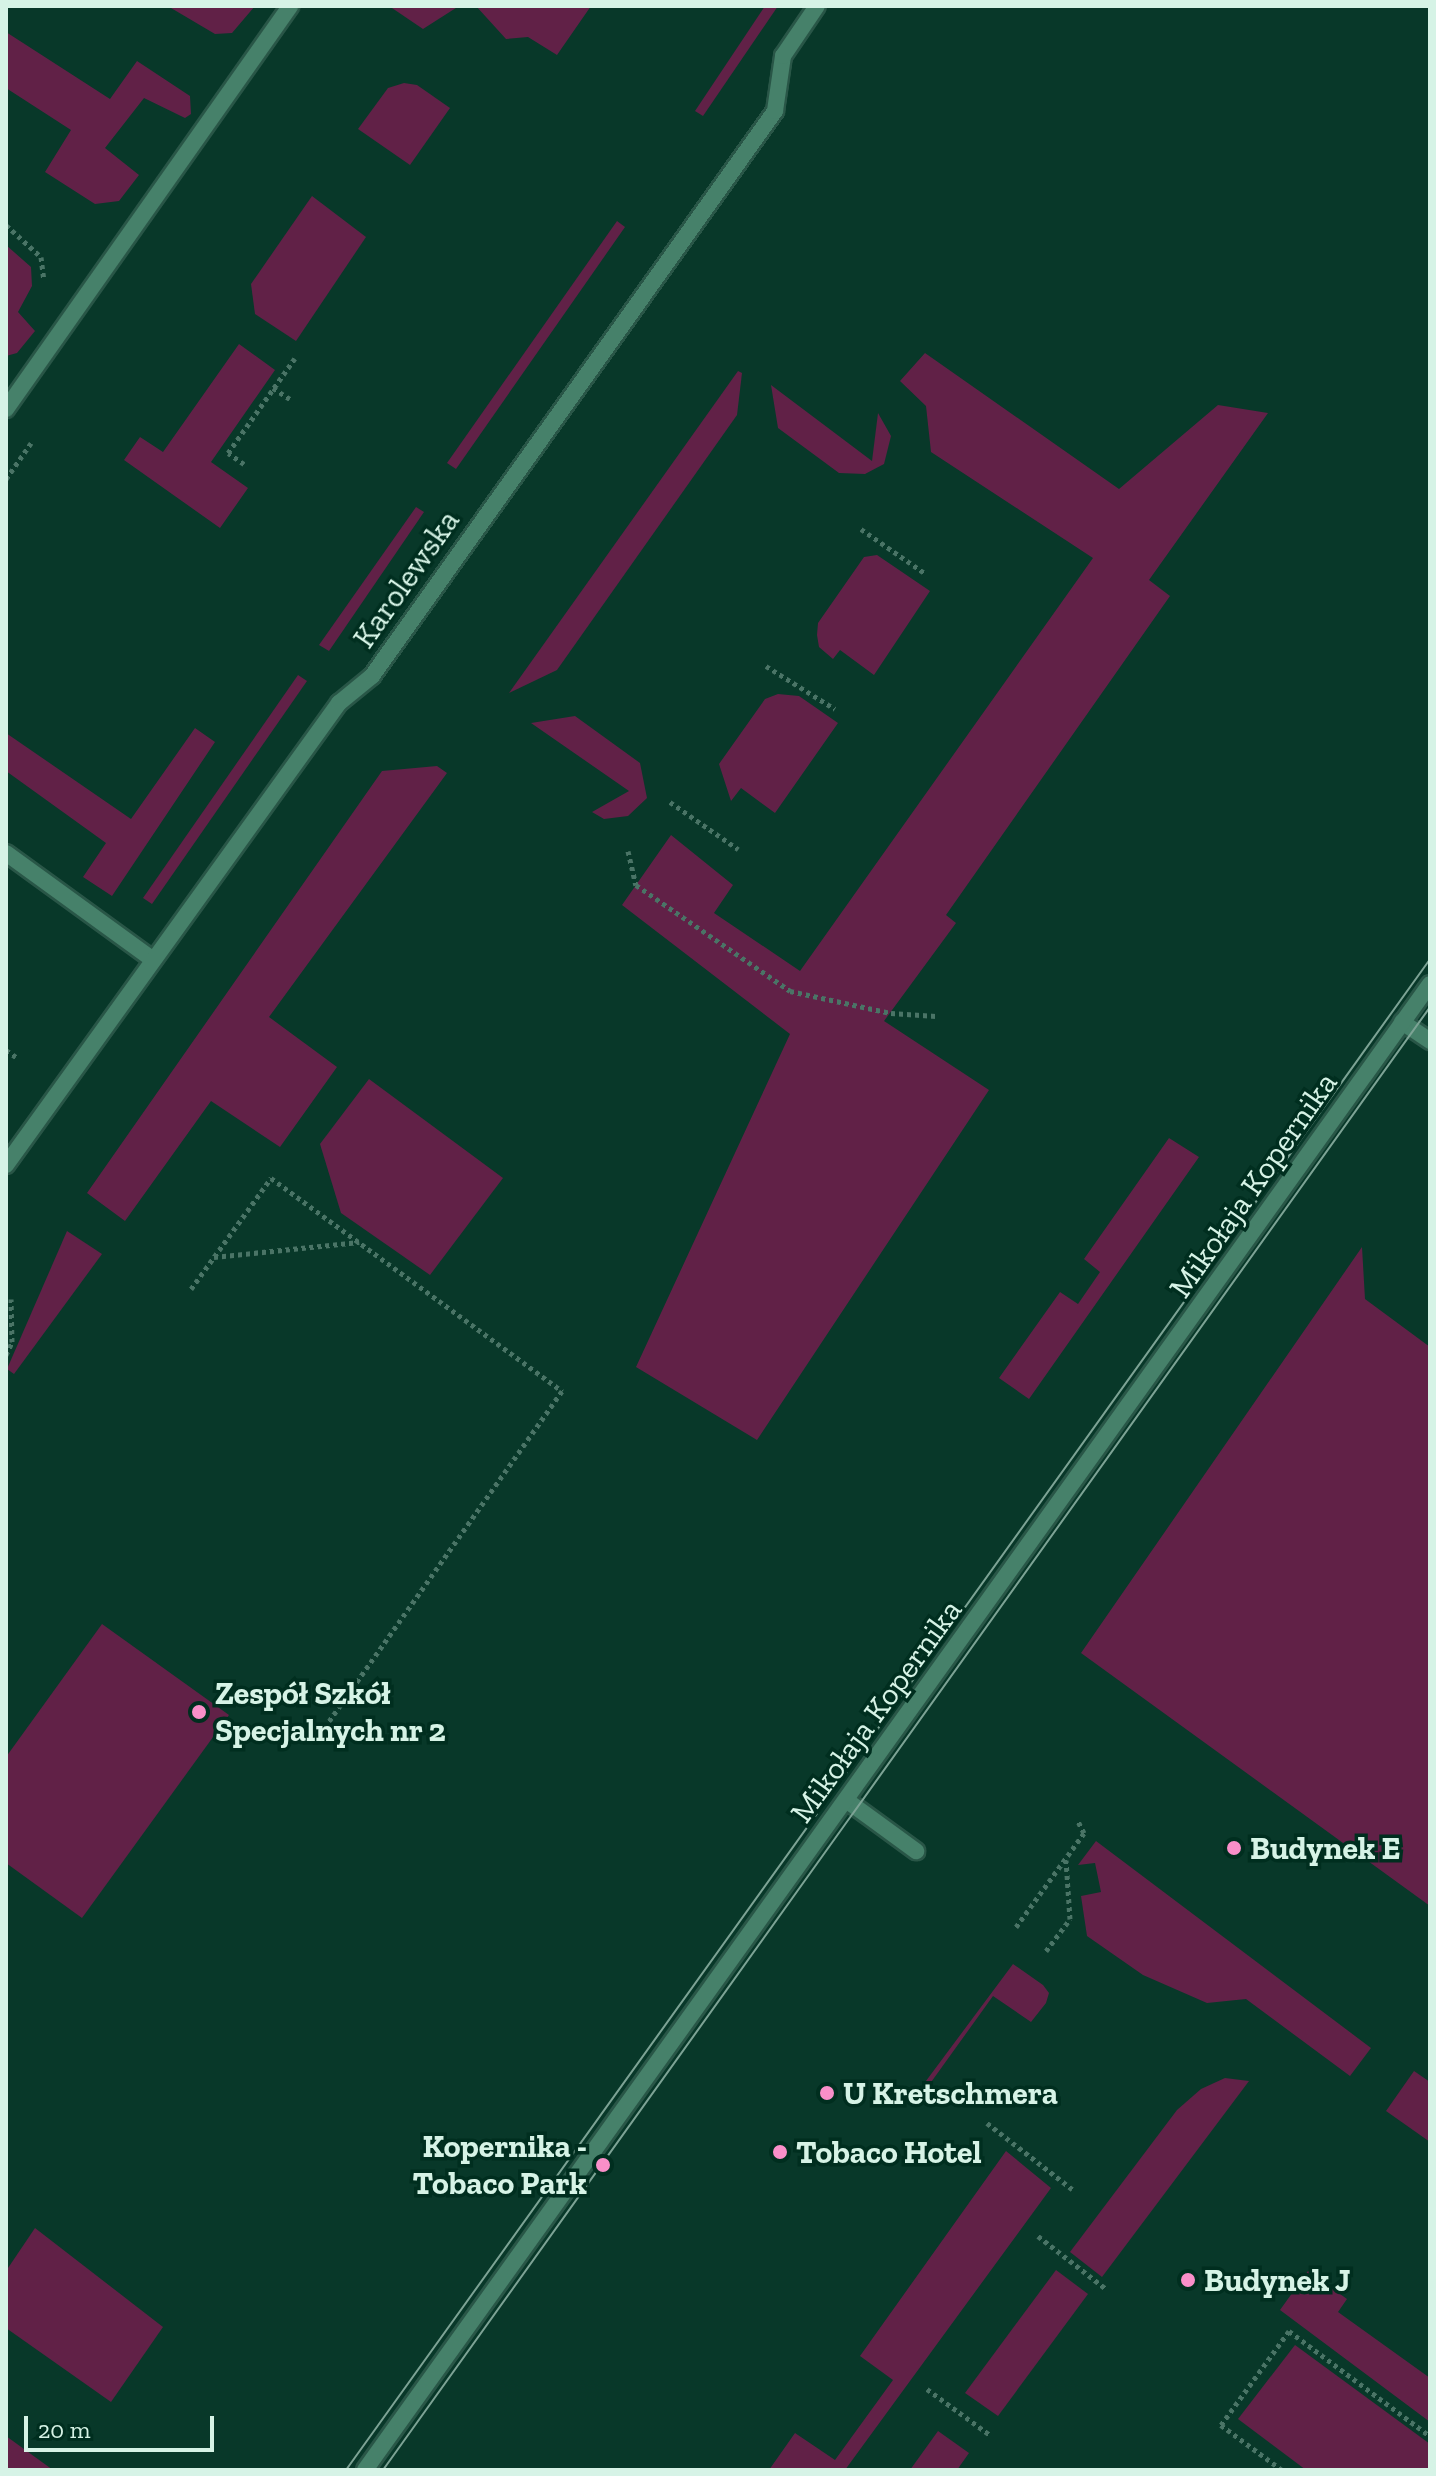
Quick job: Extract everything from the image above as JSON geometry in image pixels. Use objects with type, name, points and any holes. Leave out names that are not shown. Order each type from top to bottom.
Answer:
[{"type":"street","points":[[6,409],[290,6]]},
{"type":"street","name":"Karolewska","points":[[6,1165],[339,703],[372,676],[775,111],[783,56],[817,6]]},
{"type":"street","points":[[6,853],[152,959]]},
{"type":"street","name":"Mikołaja Kopernika","points":[[365,2470],[1430,984]]},
{"type":"street","points":[[1402,1022],[1430,1041]]},
{"type":"street","points":[[846,1800],[916,1851]]},
{"type":"path","points":[[6,225],[41,257],[43,295],[70,317]]},
{"type":"path","points":[[244,464],[228,453],[295,358]]},
{"type":"path","points":[[273,388],[290,399]]},
{"type":"path","points":[[861,529],[926,574]]},
{"type":"path","points":[[766,666],[835,709]]},
{"type":"path","points":[[670,802],[738,849]]},
{"type":"path","points":[[628,851],[636,885],[790,991],[891,1013],[936,1016]]},
{"type":"path","points":[[6,1050],[16,1057]]},
{"type":"path","points":[[191,1289],[271,1178],[562,1391],[327,1724]]},
{"type":"path","points":[[213,1258],[359,1242]]},
{"type":"path","points":[[6,1355],[12,1342],[11,1299]]},
{"type":"path","points":[[1016,1927],[1084,1833],[1078,1821]]},
{"type":"path","points":[[1046,1951],[1070,1919],[1066,1859]]},
{"type":"path","points":[[987,2123],[1072,2189]]},
{"type":"path","points":[[1038,2236],[1106,2289]]},
{"type":"path","points":[[1282,2470],[1221,2425],[1289,2331],[1430,2436]]},
{"type":"path","points":[[927,2389],[990,2435]]},
{"type":"shaded area","points":[[255,6],[232,33],[215,34],[171,8]]},
{"type":"shaded area","points":[[389,6],[459,6],[423,29]]},
{"type":"shaded area","points":[[476,6],[591,6],[557,55],[528,37],[506,39]]},
{"type":"shaded area","points":[[765,6],[778,6],[703,116],[695,111]]},
{"type":"shaded area","points":[[6,32],[110,99],[137,61],[190,96],[191,114],[185,118],[144,98],[105,148],[139,175],[119,201],[95,204],[45,172],[71,130],[6,88]]},
{"type":"shaded area","points":[[404,83],[417,85],[450,108],[410,165],[358,129],[388,88]]},
{"type":"shaded area","points":[[312,196],[366,237],[296,341],[255,314],[251,284]]},
{"type":"shaded area","points":[[617,221],[625,227],[456,469],[447,463]]},
{"type":"shaded area","points":[[6,245],[31,267],[32,286],[18,312],[35,331],[17,353],[6,356]]},
{"type":"shaded area","points":[[239,344],[275,370],[211,462],[248,488],[220,528],[124,460],[140,437],[163,452]]},
{"type":"shaded area","points":[[925,353],[1119,489],[1218,405],[1268,413],[1149,580],[1170,596],[946,915],[956,923],[884,1021],[989,1090],[757,1440],[636,1367],[790,1034],[622,905],[671,835],[733,885],[714,913],[800,971],[1093,558],[931,452],[926,406],[900,381]]},
{"type":"shaded area","points":[[738,371],[742,373],[737,415],[557,670],[509,693]]},
{"type":"shaded area","points":[[771,385],[872,461],[878,413],[891,436],[884,464],[865,474],[839,473],[778,428]]},
{"type":"shaded area","points":[[416,507],[424,512],[329,651],[319,645]]},
{"type":"shaded area","points":[[877,555],[930,591],[874,675],[840,650],[833,659],[819,647],[817,635],[818,623],[864,557]]},
{"type":"shaded area","points":[[298,675],[307,681],[152,904],[143,898]]},
{"type":"shaded area","points":[[778,694],[799,696],[838,723],[775,813],[741,788],[731,801],[719,764],[765,699]]},
{"type":"shaded area","points":[[575,716],[640,763],[647,798],[628,816],[604,819],[592,812],[629,791],[531,723]]},
{"type":"shaded area","points":[[195,728],[215,742],[112,896],[83,877],[106,843],[6,771],[6,733],[131,819]]},
{"type":"shaded area","points":[[437,766],[447,773],[269,1017],[337,1067],[280,1147],[211,1101],[125,1221],[87,1193],[382,771]]},
{"type":"shaded area","points":[[369,1079],[503,1178],[430,1275],[341,1213],[320,1144]]},
{"type":"shaded area","points":[[1169,1138],[1199,1157],[1029,1399],[999,1378],[1060,1292],[1078,1304],[1100,1272],[1084,1259]]},
{"type":"shaded area","points":[[67,1231],[102,1254],[14,1374],[7,1369]]},
{"type":"shaded area","points":[[1362,1247],[1365,1299],[1430,1347],[1430,1906],[1081,1653]]},
{"type":"shaded area","points":[[102,1624],[229,1715],[82,1918],[6,1863],[6,1757]]},
{"type":"shaded area","points":[[1096,1841],[1371,2048],[1350,2076],[1246,1999],[1207,2003],[1143,1975],[1087,1936],[1081,1896],[1101,1892],[1095,1863],[1078,1865]]},
{"type":"shaded area","points":[[1013,1964],[1043,1985],[1049,1993],[1046,2003],[1031,2022],[993,1996],[924,2092],[920,2089]]},
{"type":"shaded area","points":[[1414,2071],[1430,2082],[1430,2142],[1386,2111]]},
{"type":"shaded area","points":[[1225,2078],[1249,2081],[1102,2277],[1070,2252],[1177,2110],[1201,2089]]},
{"type":"shaded area","points":[[1006,2151],[1051,2188],[845,2470],[769,2470],[795,2433],[835,2460],[893,2380],[860,2356]]},
{"type":"shaded area","points":[[35,2228],[163,2327],[111,2402],[6,2328],[6,2271]]},
{"type":"shaded area","points":[[1056,2270],[1088,2294],[998,2416],[965,2393]]},
{"type":"shaded area","points":[[1308,2271],[1347,2299],[1338,2312],[1430,2378],[1430,2422],[1280,2310]]},
{"type":"shaded area","points":[[1295,2345],[1430,2444],[1430,2470],[1306,2470],[1238,2419]]},
{"type":"shaded area","points":[[938,2431],[969,2453],[957,2470],[910,2470]]},
{"type":"shaded area","points":[[6,2436],[53,2470],[6,2470]]},
{"type":"tram line","points":[[346,2470],[1430,959]]},
{"type":"tram line","points":[[383,2470],[1430,1007]]},
{"type":"place","name":"Zespół Szkół Specjalnych nr 2","points":[[199,1712]]},
{"type":"place","name":"Budynek E","points":[[1234,1848]]},
{"type":"place","name":"U Kretschmera","points":[[827,2093]]},
{"type":"place","name":"Tobaco Hotel","points":[[780,2152]]},
{"type":"place","name":"Kopernika - Tobaco Park","points":[[603,2165]]},
{"type":"place","name":"Budynek J","points":[[1188,2280]]}]
